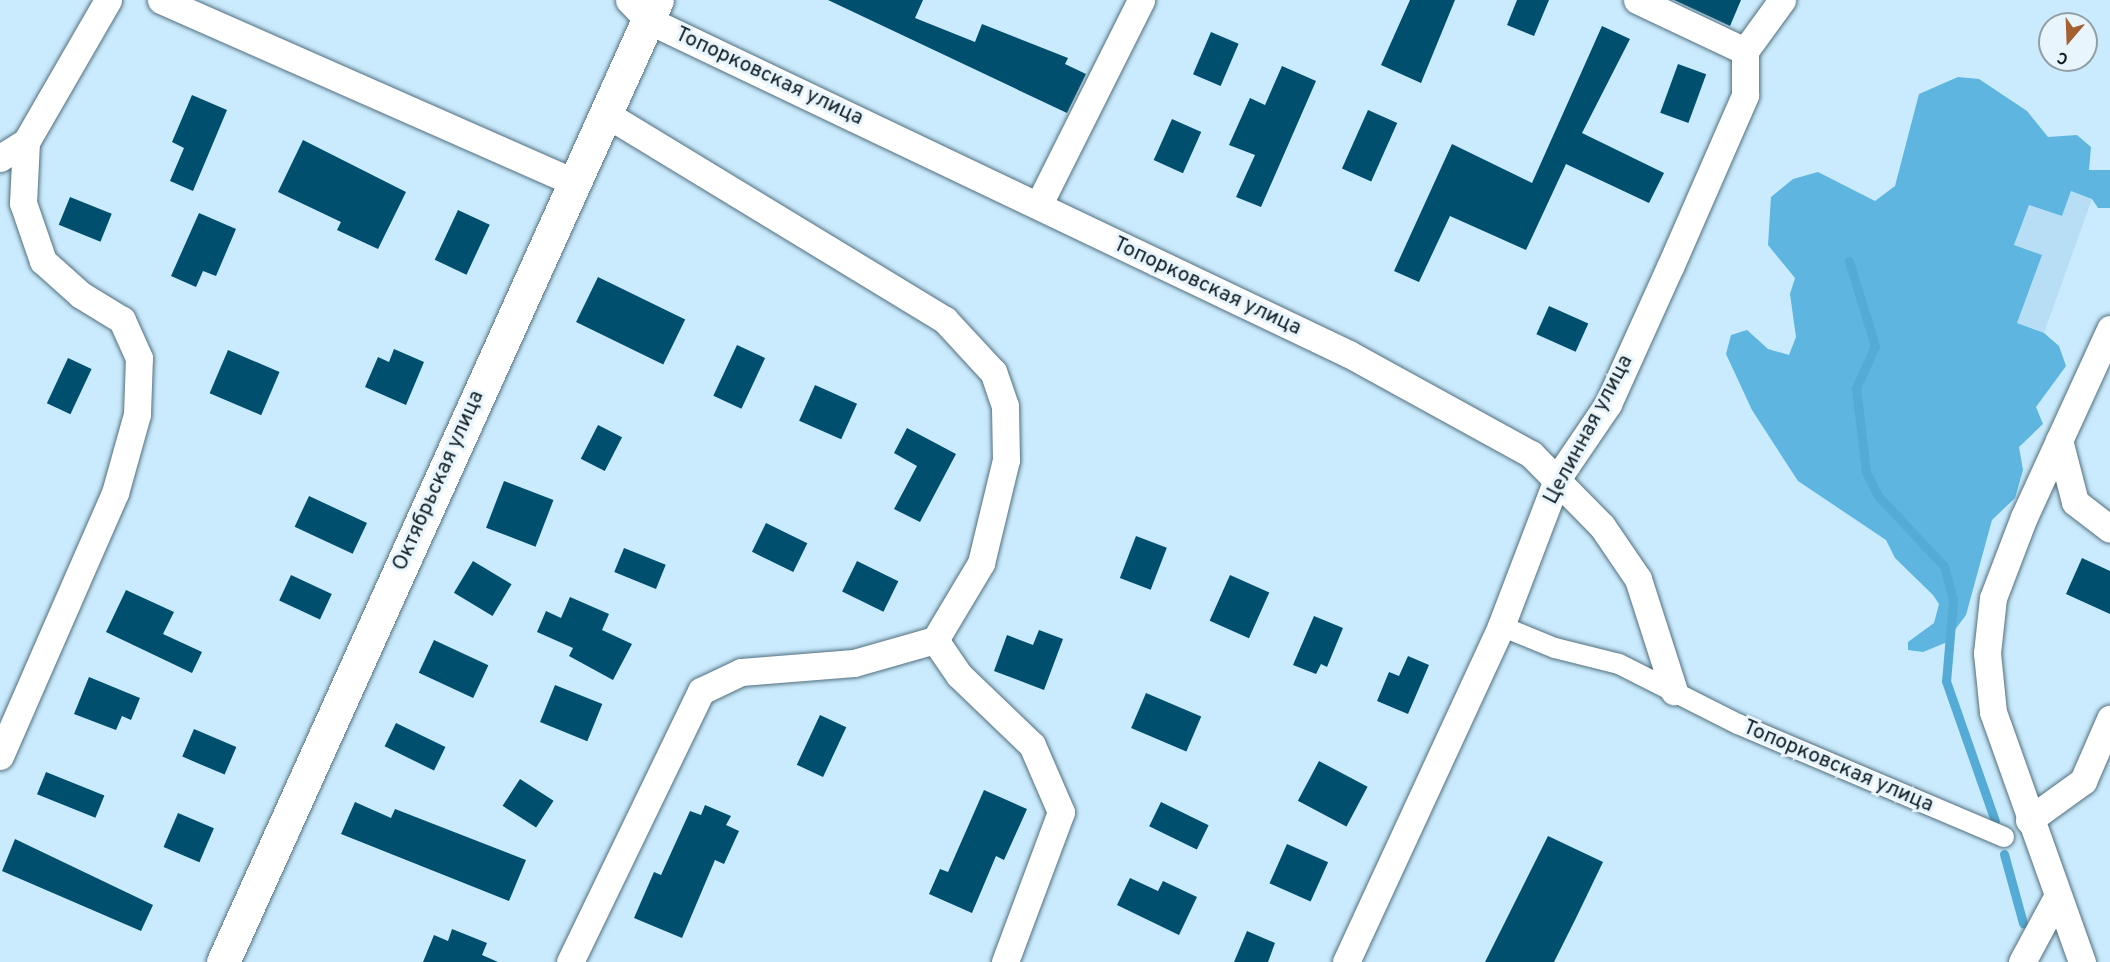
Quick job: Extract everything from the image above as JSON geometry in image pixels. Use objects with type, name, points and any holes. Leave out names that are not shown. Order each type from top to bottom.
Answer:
[{"type":"street","points":[[0,756],[115,493],[136,414],[139,358],[122,320],[81,296],[43,261],[23,203],[26,142],[108,0]]},
{"type":"street","points":[[161,0],[573,182]]},
{"type":"street","points":[[1039,204],[1141,0]]},
{"type":"street","points":[[1637,0],[1745,51],[1782,0]]},
{"type":"street","name":"Октябрьская улица","points":[[223,962],[605,113],[644,7]]},
{"type":"street","name":"Топорковская улица","points":[[644,7],[1484,424],[1532,454],[1602,526],[1638,579],[1674,691]]},
{"type":"street","name":"Целинная улица","points":[[1346,962],[1501,626],[1557,479],[1608,404],[1670,267],[1745,95],[1745,51]]},
{"type":"street","points":[[570,962],[700,691],[741,672],[854,663],[936,640],[981,563],[1006,460],[1005,406],[993,372],[945,320],[605,113]]},
{"type":"street","points":[[0,158],[26,142]]},
{"type":"street","points":[[2082,962],[2029,820],[1993,712],[1987,653],[1993,598],[2059,440],[2110,329]]},
{"type":"street","points":[[2059,440],[2075,502],[2110,529]]},
{"type":"street","name":"Топорковская улица","points":[[1501,626],[1555,648],[1619,664],[1674,691],[2004,837]]},
{"type":"street","points":[[936,640],[959,675],[1032,745],[1061,812],[1005,962]]},
{"type":"street","points":[[2029,820],[2083,782],[2110,719]]},
{"type":"street","points":[[2022,962],[2057,897]]},
{"type":"shaded area","points":[[1958,77],[1979,79],[2027,111],[2048,137],[2077,135],[2091,147],[2089,170],[2110,170],[2110,208],[2098,208],[2092,199],[2071,191],[2062,216],[2029,205],[2014,245],[2042,255],[2017,323],[2044,333],[2059,346],[2066,366],[2036,407],[2043,424],[2019,447],[2023,470],[2015,498],[1992,520],[1966,615],[1945,643],[1923,652],[1908,650],[1908,642],[1934,623],[1939,604],[1933,595],[1895,558],[1886,540],[1798,481],[1752,410],[1726,354],[1731,335],[1747,330],[1768,349],[1789,355],[1796,337],[1790,294],[1795,278],[1768,245],[1771,197],[1793,179],[1818,172],[1875,201],[1895,186],[1919,94]]},
{"type":"shaded area","points":[[2071,191],[2092,199],[2044,333],[2017,323],[2014,246],[2029,205],[2062,216]]},
{"type":"building","points":[[828,0],[923,0],[915,18],[975,42],[982,24],[1068,58],[1065,64],[1086,74],[1067,113]]},
{"type":"building","points":[[1410,0],[1455,0],[1421,83],[1381,65]]},
{"type":"building","points":[[1517,0],[1549,0],[1534,36],[1507,25]]},
{"type":"building","points":[[1674,0],[1741,0],[1730,26]]},
{"type":"building","points":[[1602,26],[1630,39],[1582,133],[1664,173],[1649,203],[1566,164],[1526,250],[1450,216],[1419,282],[1394,271],[1452,144],[1532,183]]},
{"type":"building","points":[[1211,32],[1239,44],[1221,86],[1193,74]]},
{"type":"building","points":[[1678,64],[1706,74],[1688,123],[1660,113]]},
{"type":"building","points":[[1282,66],[1316,81],[1261,207],[1236,197],[1255,155],[1229,145],[1250,98],[1265,105]]},
{"type":"building","points":[[192,95],[227,110],[193,191],[170,181],[184,148],[172,142]]},
{"type":"building","points":[[1368,110],[1397,123],[1371,181],[1342,168]]},
{"type":"building","points":[[1172,119],[1201,132],[1183,173],[1154,160]]},
{"type":"building","points":[[303,140],[406,192],[378,249],[337,230],[341,222],[278,192]]},
{"type":"building","points":[[70,197],[112,214],[100,242],[59,225]]},
{"type":"building","points":[[458,210],[490,225],[466,275],[435,260]]},
{"type":"building","points":[[199,213],[236,229],[216,276],[203,271],[196,287],[171,276]]},
{"type":"building","points":[[598,277],[685,320],[663,364],[576,322]]},
{"type":"building","points":[[1549,306],[1588,323],[1576,352],[1536,334]]},
{"type":"building","points":[[737,345],[765,358],[741,409],[713,396]]},
{"type":"building","points":[[394,349],[424,362],[406,405],[365,387],[378,357],[389,362]]},
{"type":"building","points":[[228,350],[280,372],[261,415],[210,393]]},
{"type":"building","points":[[68,358],[92,369],[70,414],[47,403]]},
{"type":"building","points":[[815,385],[857,404],[841,439],[799,421]]},
{"type":"building","points":[[598,425],[622,437],[605,471],[581,459]]},
{"type":"building","points":[[907,428],[956,454],[920,522],[894,509],[917,466],[894,453]]},
{"type":"building","points":[[504,481],[553,500],[536,547],[486,528]]},
{"type":"building","points":[[309,496],[367,523],[353,554],[295,527]]},
{"type":"building","points":[[766,523],[807,543],[793,572],[752,552]]},
{"type":"building","points":[[1136,536],[1167,548],[1151,590],[1120,578]]},
{"type":"building","points":[[624,548],[666,565],[656,589],[614,572]]},
{"type":"building","points":[[2082,558],[2110,571],[2110,614],[2066,594]]},
{"type":"building","points":[[473,561],[512,584],[493,616],[454,593]]},
{"type":"building","points":[[857,561],[898,581],[883,612],[842,592]]},
{"type":"building","points":[[291,575],[332,594],[320,619],[279,600]]},
{"type":"building","points":[[1230,575],[1269,592],[1249,638],[1210,621]]},
{"type":"building","points":[[126,590],[174,612],[163,634],[202,652],[192,673],[106,632]]},
{"type":"building","points":[[570,597],[609,614],[602,630],[632,644],[613,680],[569,656],[573,648],[537,632],[546,611],[561,618]]},
{"type":"building","points":[[1314,616],[1343,628],[1327,667],[1321,664],[1316,674],[1293,665]]},
{"type":"building","points":[[1039,630],[1063,639],[1044,690],[994,671],[1007,635],[1033,645]]},
{"type":"building","points":[[434,640],[488,665],[473,698],[419,673]]},
{"type":"building","points":[[1408,656],[1429,665],[1408,714],[1377,701],[1389,672],[1399,676]]},
{"type":"building","points":[[89,677],[140,698],[131,720],[122,716],[116,730],[74,714]]},
{"type":"building","points":[[555,685],[602,704],[587,741],[540,722]]},
{"type":"building","points":[[1146,693],[1201,716],[1186,751],[1131,728]]},
{"type":"building","points":[[820,715],[846,727],[823,777],[797,765]]},
{"type":"building","points":[[396,723],[445,747],[434,770],[385,746]]},
{"type":"building","points":[[194,729],[236,747],[225,775],[182,757]]},
{"type":"building","points":[[1319,761],[1368,787],[1346,827],[1298,801]]},
{"type":"building","points":[[46,772],[104,796],[95,818],[37,794]]},
{"type":"building","points":[[520,779],[554,801],[536,828],[503,806]]},
{"type":"building","points":[[984,790],[1027,809],[1004,860],[996,856],[972,913],[929,894],[940,869],[948,872]]},
{"type":"building","points":[[355,802],[391,818],[395,809],[526,860],[509,901],[341,834]]},
{"type":"building","points":[[1161,802],[1209,825],[1197,850],[1149,826]]},
{"type":"building","points":[[705,805],[731,816],[726,825],[739,831],[724,864],[715,860],[682,938],[634,918],[654,872],[661,875],[690,811],[701,815]]},
{"type":"building","points":[[178,813],[214,828],[199,862],[164,847]]},
{"type":"building","points":[[1548,836],[1603,862],[1554,962],[1485,962]]},
{"type":"building","points":[[15,839],[153,905],[141,931],[2,871]]},
{"type":"building","points":[[1287,844],[1328,862],[1311,902],[1270,883]]},
{"type":"building","points":[[1130,878],[1158,891],[1163,881],[1197,897],[1179,935],[1117,905]]},
{"type":"building","points":[[452,929],[487,943],[482,955],[498,962],[423,962],[434,935],[448,941]]},
{"type":"building","points":[[1247,931],[1275,943],[1268,962],[1234,962]]},
{"type":"waterway","points":[[1849,261],[1875,346],[1856,388],[1866,472],[1879,497],[1944,566],[1953,600],[1946,681],[1995,821]]},
{"type":"waterway","points":[[2004,854],[2023,923]]}]
